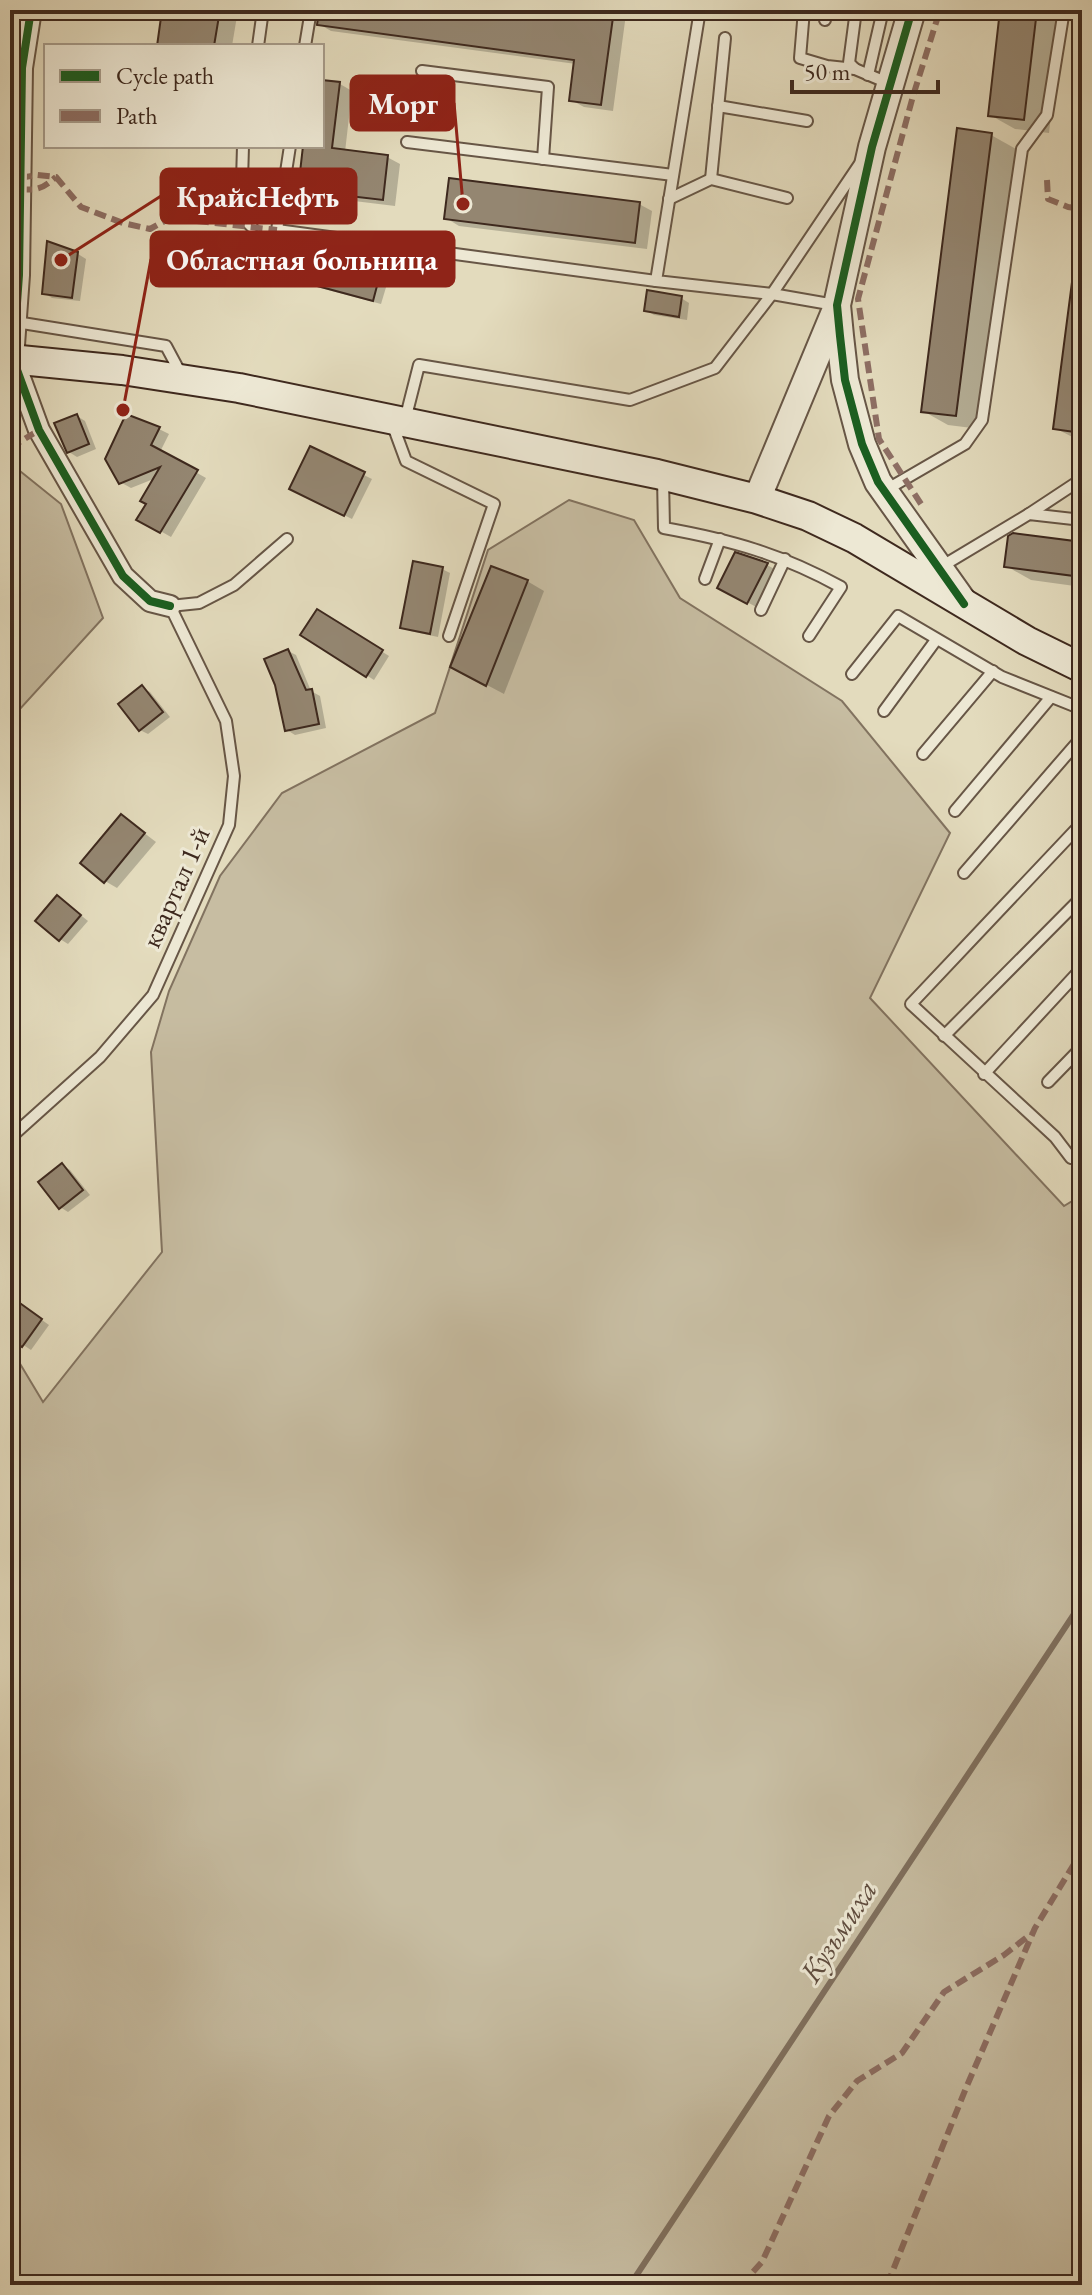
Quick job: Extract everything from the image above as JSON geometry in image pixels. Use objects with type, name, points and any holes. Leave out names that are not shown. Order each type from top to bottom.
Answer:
[{"type":"main road","points":[[12,359],[239,388],[398,419],[757,499],[808,516],[854,538],[1027,641],[1082,668]]},
{"type":"street","points":[[31,10],[22,68],[19,275],[12,359],[39,430],[123,576],[150,601],[170,606]]},
{"type":"street","points":[[757,499],[837,305],[872,147],[879,80],[912,10]]},
{"type":"street","points":[[837,305],[849,393],[862,444],[884,491],[964,604]]},
{"type":"lane","points":[[258,44],[263,10]]},
{"type":"lane","points":[[305,44],[311,10]]},
{"type":"lane","points":[[656,281],[700,10]]},
{"type":"lane","points":[[804,10],[800,58],[827,66],[855,69],[879,80],[883,10]]},
{"type":"lane","points":[[855,69],[849,63],[856,10]]},
{"type":"lane","points":[[884,491],[965,444],[982,420],[1022,149],[1047,115],[1064,10]]},
{"type":"lane","points":[[711,179],[725,38]]},
{"type":"lane","points":[[422,71],[548,87],[543,159]]},
{"type":"lane","points":[[718,106],[807,121]]},
{"type":"lane","points":[[407,142],[673,175]]},
{"type":"lane","points":[[449,636],[494,504],[406,461],[398,419],[419,365],[630,400],[715,368],[772,294],[872,147]]},
{"type":"lane","points":[[243,148],[241,216],[252,227]]},
{"type":"lane","points":[[290,148],[277,230],[837,305]]},
{"type":"lane","points":[[669,199],[711,179],[787,198]]},
{"type":"lane","points":[[16,322],[166,346],[184,380]]},
{"type":"lane","points":[[663,476],[664,528],[740,543],[785,559],[841,587],[809,636]]},
{"type":"lane","points":[[937,569],[1082,479]]},
{"type":"lane","points":[[1029,514],[1082,520]]},
{"type":"lane","points":[[170,606],[199,603],[234,585],[287,539]]},
{"type":"lane","points":[[705,579],[720,539]]},
{"type":"lane","points":[[761,610],[785,559]]},
{"type":"lane","name":"квартал 1-й","points":[[10,1138],[100,1057],[153,995],[229,825],[234,776],[226,721],[170,606]]},
{"type":"lane","points":[[852,674],[898,616],[993,671],[1082,709]]},
{"type":"lane","points":[[884,711],[936,640]]},
{"type":"lane","points":[[923,754],[993,671]]},
{"type":"lane","points":[[955,811],[1051,697]]},
{"type":"lane","points":[[964,873],[1082,737]]},
{"type":"lane","points":[[1082,823],[911,1004],[1055,1137],[1071,1158],[1082,1147]]},
{"type":"lane","points":[[944,1036],[1082,897]]},
{"type":"lane","points":[[984,1074],[1082,968]]},
{"type":"lane","points":[[1048,1082],[1082,1047]]},
{"type":"shaded area","points":[[10,463],[61,504],[103,618],[18,711],[10,724]]},
{"type":"shaded area","points":[[569,500],[634,520],[680,598],[842,701],[950,833],[870,998],[1064,1206],[1082,1195],[1082,2285],[10,2285],[10,1347],[43,1402],[162,1252],[151,1052],[169,991],[220,876],[282,793],[435,713],[488,550]]},
{"type":"building","points":[[162,10],[220,10],[214,44],[157,44]]},
{"type":"building","points":[[319,10],[614,10],[601,105],[569,101],[574,60],[317,25]]},
{"type":"building","points":[[1000,10],[1037,10],[1024,120],[988,116]]},
{"type":"building","points":[[324,80],[340,82],[332,148],[388,155],[383,200],[298,190],[303,148],[324,148]]},
{"type":"building","points":[[957,128],[992,133],[956,416],[921,412]]},
{"type":"building","points":[[449,178],[640,202],[635,243],[444,219]]},
{"type":"building","points":[[278,239],[382,267],[373,301],[269,273]]},
{"type":"building","points":[[47,241],[78,252],[72,298],[42,294]]},
{"type":"building","points":[[1072,282],[1082,283],[1082,433],[1053,429]]},
{"type":"building","points":[[647,290],[682,296],[679,317],[644,311]]},
{"type":"building","points":[[77,414],[89,444],[67,453],[54,423]]},
{"type":"building","points":[[126,414],[160,427],[151,445],[198,470],[160,533],[136,520],[146,504],[140,501],[160,467],[119,484],[105,459]]},
{"type":"building","points":[[310,446],[365,472],[344,516],[289,489]]},
{"type":"building","points":[[1013,533],[1082,542],[1082,577],[1004,567],[1008,536]]},
{"type":"building","points":[[735,552],[768,563],[747,604],[717,588]]},
{"type":"building","points":[[413,561],[443,567],[430,634],[400,628]]},
{"type":"building","points":[[491,566],[528,580],[486,686],[450,667]]},
{"type":"building","points":[[317,609],[383,650],[366,677],[300,635]]},
{"type":"building","points":[[288,649],[306,690],[312,689],[319,724],[285,731],[275,685],[264,659]]},
{"type":"building","points":[[142,685],[163,712],[139,731],[118,704]]},
{"type":"building","points":[[121,814],[145,833],[104,883],[80,863]]},
{"type":"building","points":[[57,895],[81,915],[59,941],[35,921]]},
{"type":"building","points":[[62,1163],[83,1190],[59,1209],[38,1182]]},
{"type":"building","points":[[17,1301],[42,1319],[22,1347],[10,1338],[10,1311]]},
{"type":"waterway","name":"Кузьмиха","points":[[630,2285],[1082,1602]]},
{"type":"marked path","points":[[921,504],[879,439],[858,299],[913,96],[940,10]]},
{"type":"marked path","points":[[20,178],[37,175],[56,177],[81,207],[123,223],[150,229],[170,218],[277,230]]},
{"type":"marked path","points":[[20,189],[40,188],[56,177]]},
{"type":"marked path","points":[[1047,180],[1048,199],[1082,209]]},
{"type":"marked path","points":[[10,448],[39,430]]},
{"type":"marked path","points":[[887,2285],[966,2088],[1035,1928],[1082,1851]]},
{"type":"marked path","points":[[741,2285],[762,2262],[829,2116],[857,2081],[902,2053],[944,1992],[1004,1955],[1031,1934]]},
{"type":"cycle path","points":[[31,10],[22,68],[19,275],[13,359],[39,430],[123,576],[150,601],[170,606]]},
{"type":"cycle path","points":[[912,10],[872,147],[837,305],[845,380],[862,444],[878,482],[964,604]]},
{"type":"place","name":"Морг","points":[[463,204]]},
{"type":"place","name":"КрайсНефть","points":[[61,260]]},
{"type":"place","name":"Областная больница","points":[[123,410]]}]
